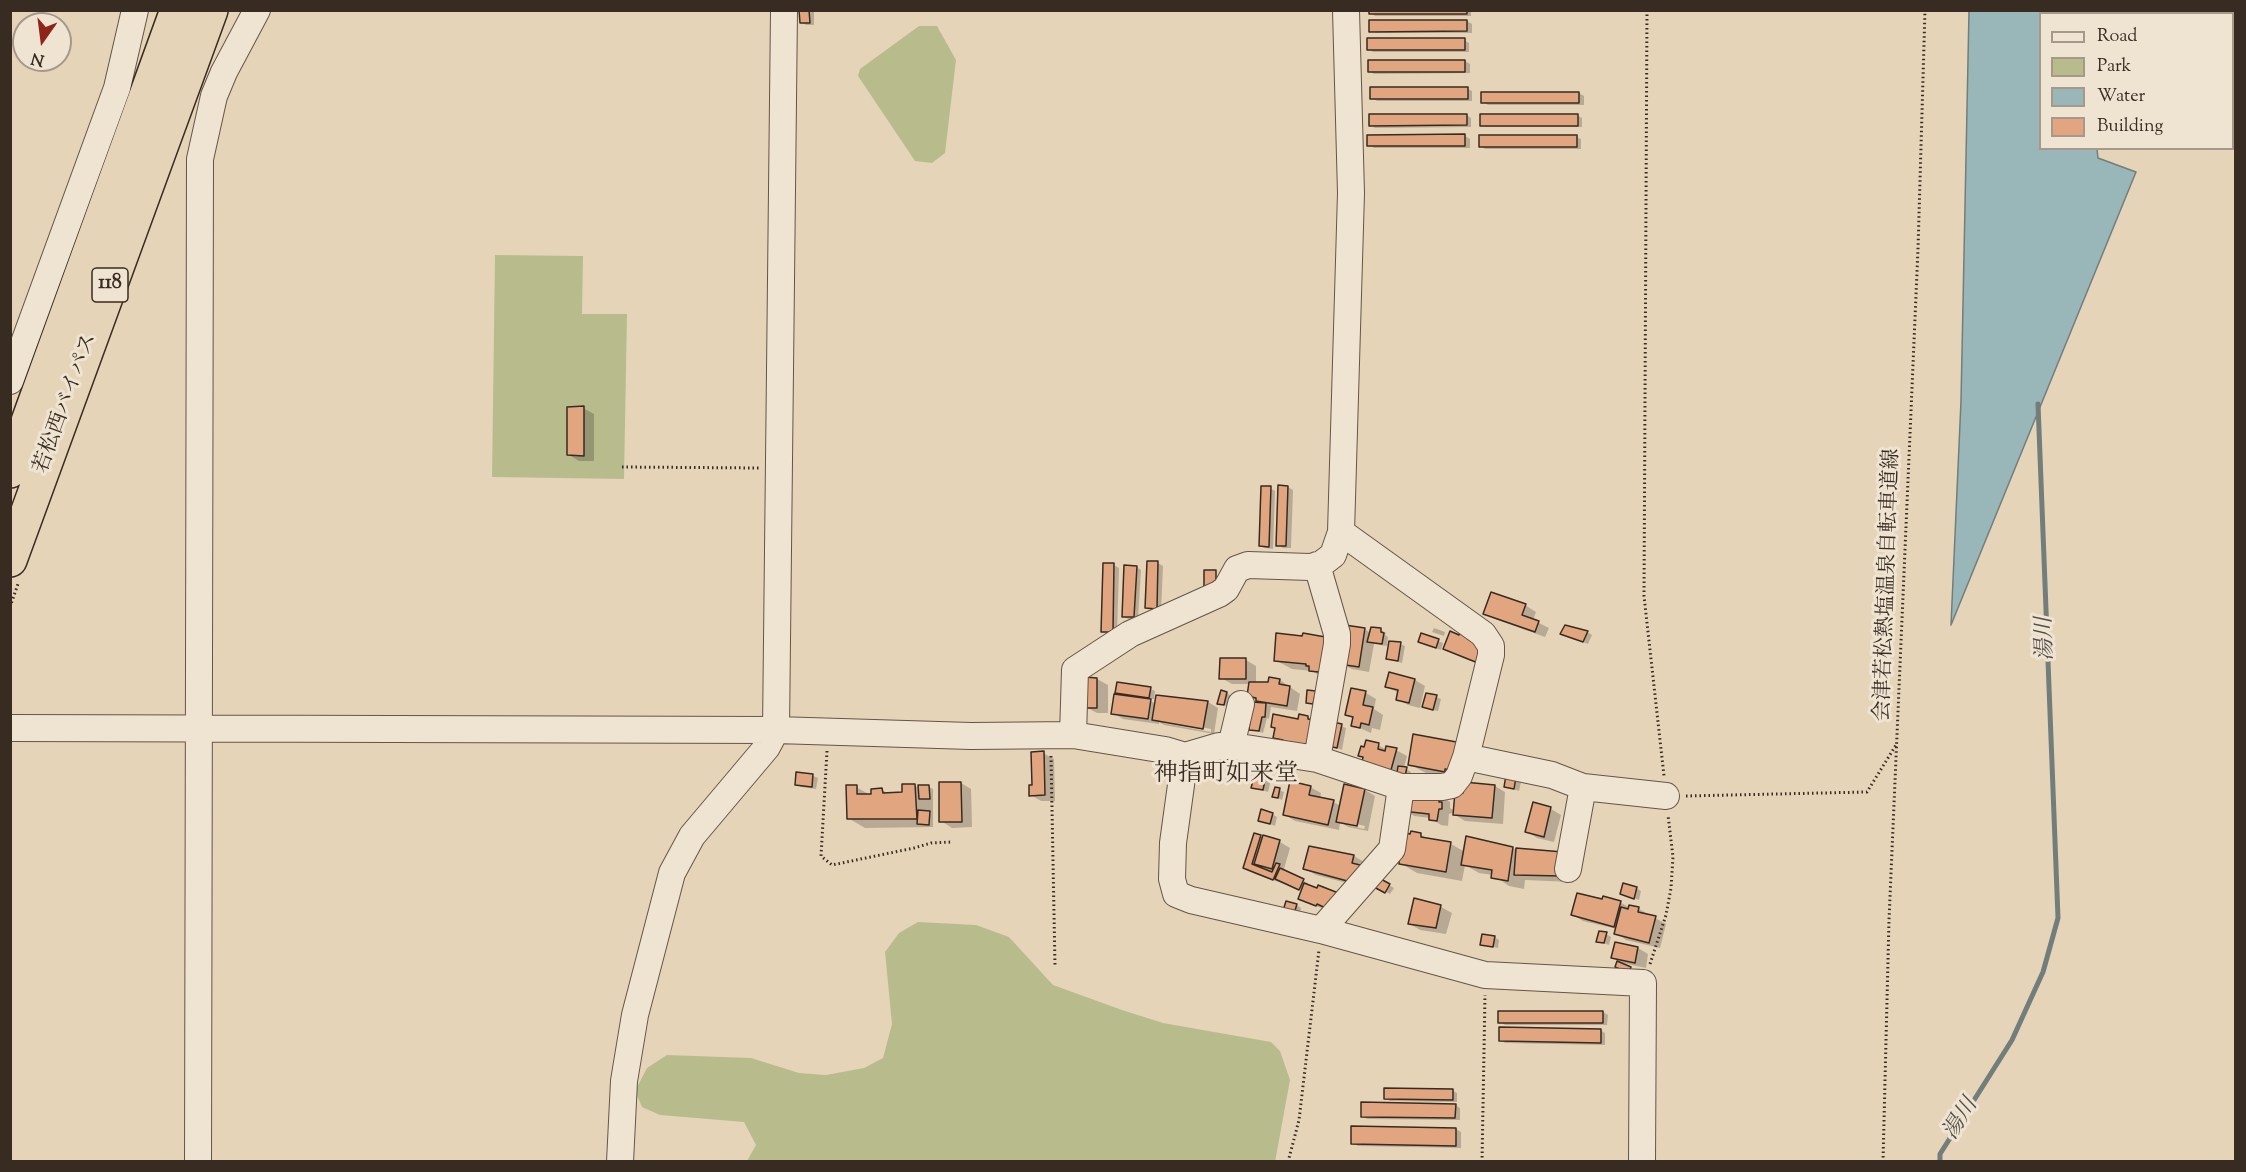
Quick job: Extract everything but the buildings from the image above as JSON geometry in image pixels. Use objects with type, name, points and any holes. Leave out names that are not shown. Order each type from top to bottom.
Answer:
[{"type":"highway","name":"若松西バイパス","points":[[10,471],[177,10]]},
{"type":"highway","name":"若松西バイパス","points":[[10,560],[211,10]]},
{"type":"street","points":[[10,381],[117,88],[135,10]]},
{"type":"street","points":[[198,1161],[200,159],[214,96],[256,10]]},
{"type":"street","points":[[620,1161],[624,1081],[635,1015],[672,873],[692,836],[767,747],[776,730],[784,10]]},
{"type":"street","points":[[1062,736],[1075,670],[1130,634],[1219,594],[1226,589],[1237,569],[1248,565],[1310,567],[1317,565],[1332,555],[1341,532],[1351,193],[1346,10]]},
{"type":"street","points":[[12,733],[199,729],[776,730],[1062,736],[1165,750],[1185,756],[1219,746],[1231,746],[1317,759],[1401,787],[1452,785],[1459,776],[1466,757],[1491,656],[1491,646],[1483,634],[1341,532]]},
{"type":"street","points":[[1317,565],[1337,634],[1317,759]]},
{"type":"street","points":[[1231,746],[1241,704]]},
{"type":"street","points":[[1185,756],[1173,843],[1172,879],[1176,894],[1191,900],[1321,930],[1485,975],[1643,982],[1642,1161]]},
{"type":"street","points":[[1466,757],[1552,775],[1583,787],[1666,796]]},
{"type":"street","points":[[1321,930],[1392,849],[1401,787]]},
{"type":"street","points":[[1568,869],[1583,787]]},
{"type":"path","points":[[1643,982],[1658,941],[1671,888],[1672,857],[1644,596],[1647,10]]},
{"type":"path","name":"会津若松熱塩温泉自転車道線","points":[[1883,1161],[1889,920],[1917,273],[1925,10]]},
{"type":"path","points":[[622,467],[779,468]]},
{"type":"path","points":[[828,731],[821,856],[832,865],[931,843],[952,842]]},
{"type":"path","points":[[1055,966],[1062,736]]},
{"type":"path","points":[[1666,796],[1867,792],[1897,743]]},
{"type":"path","points":[[1288,1161],[1299,1120],[1321,930]]},
{"type":"path","points":[[1482,1161],[1485,975]]},
{"type":"green space","points":[[919,26],[937,26],[956,60],[945,153],[932,163],[915,161],[858,76],[860,69]]},
{"type":"green space","points":[[495,255],[583,256],[582,314],[627,314],[624,479],[492,477]]},
{"type":"green space","points":[[918,922],[976,925],[1009,937],[1053,985],[1122,1010],[1163,1023],[1271,1042],[1280,1051],[1290,1080],[1275,1162],[747,1161],[756,1145],[744,1122],[660,1115],[642,1107],[635,1091],[647,1068],[667,1055],[751,1058],[799,1073],[826,1075],[864,1068],[883,1058],[892,1024],[885,952],[899,933]]},
{"type":"water","points":[[1969,11],[2087,11],[2039,12],[2039,150],[2097,150],[2098,158],[2136,172],[1951,625],[1961,401]]},
{"type":"waterway","name":"湯川","points":[[1940,1162],[1940,1154],[2012,1040],[2043,972],[2058,918],[2038,404]]},
{"type":"district","name":"神指町如来堂","points":[[1226,776]]}]
